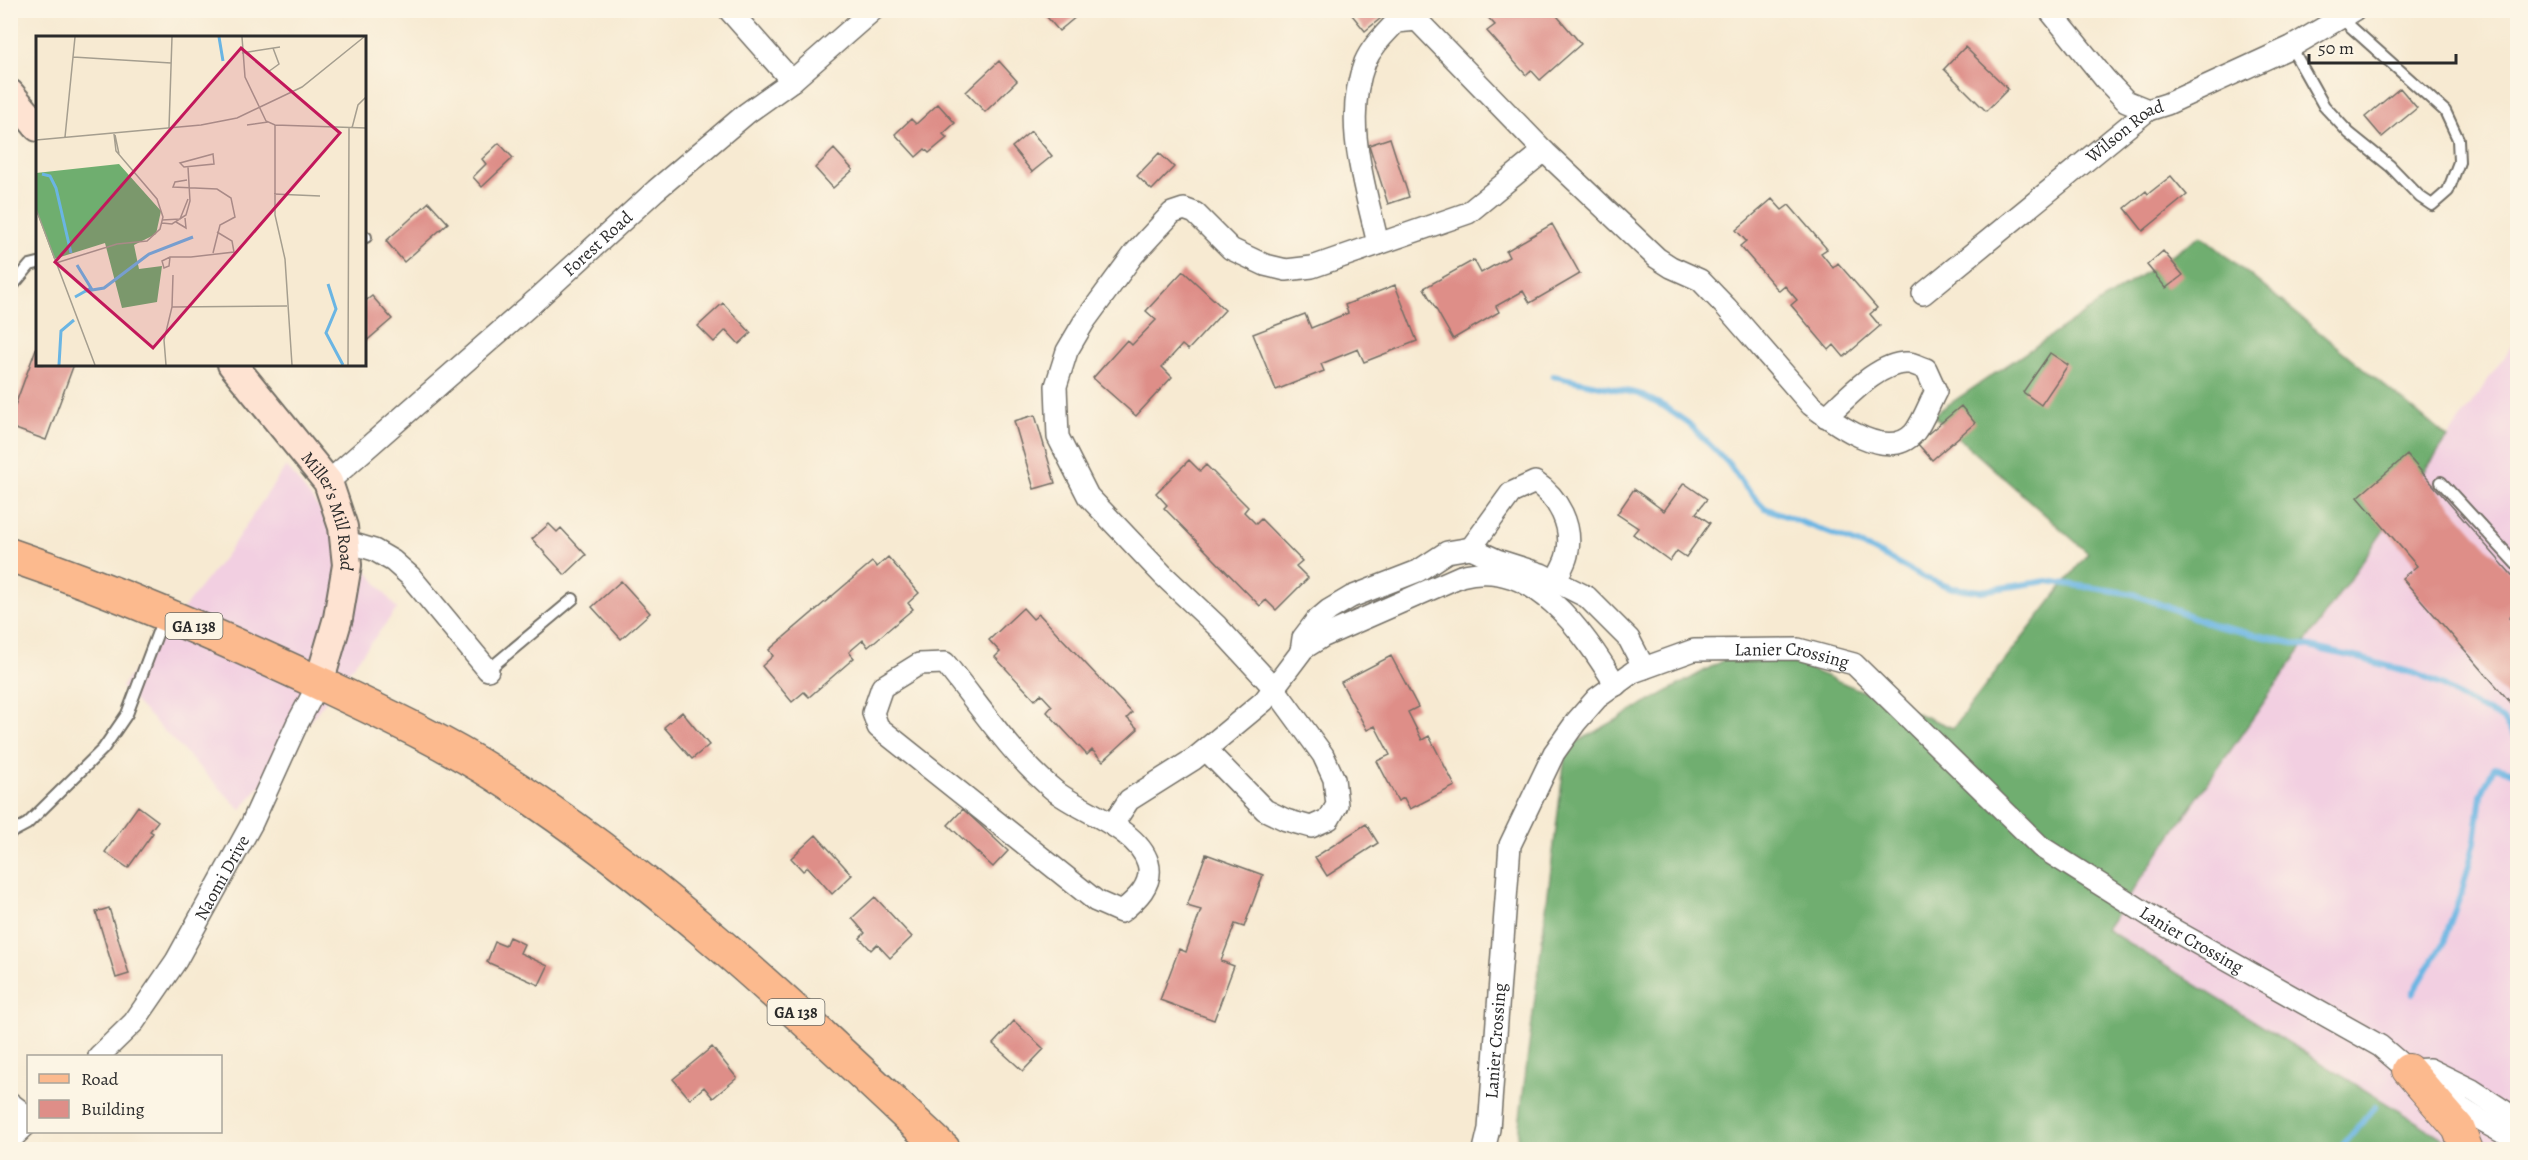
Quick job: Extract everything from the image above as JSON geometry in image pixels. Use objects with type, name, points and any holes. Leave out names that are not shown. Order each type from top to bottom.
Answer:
[{"type":"highway","name":"GA 138","points":[[10,555],[165,613],[410,726],[497,776],[573,829],[692,921],[757,976],[944,1149]]},
{"type":"main road","points":[[2408,1070],[2458,1128],[2467,1149]]},
{"type":"street","points":[[729,10],[792,81]]},
{"type":"street","name":"Forest Road","points":[[328,482],[536,300],[656,190],[747,113],[792,81],[873,10]]},
{"type":"street","points":[[2049,10],[2104,79],[2126,101],[2148,110]]},
{"type":"street","name":"Wilson Road","points":[[1923,294],[2148,110],[2167,104],[2291,47],[2348,15]]},
{"type":"street","points":[[1378,244],[1355,141],[1357,95],[1366,62],[1377,43],[1396,22],[1416,20],[1544,151],[1657,258],[1700,280],[1811,405],[1827,417],[1856,436],[1894,444],[1913,434],[1936,392],[1926,369],[1908,363],[1886,367],[1864,382],[1827,417]]},
{"type":"street","points":[[10,94],[36,125]]},
{"type":"street","points":[[1206,750],[1265,810],[1286,820],[1311,827],[1329,819],[1337,805],[1334,779],[1312,739],[1274,688],[1217,626],[1163,575],[1088,496],[1058,437],[1056,386],[1067,351],[1084,322],[1134,254],[1172,213],[1184,209],[1195,213],[1231,249],[1265,265],[1286,270],[1312,267],[1468,213],[1544,151]]},
{"type":"street","name":"Miller's Mill Road","points":[[234,366],[328,482],[343,527],[347,565],[338,618],[319,683]]},
{"type":"street","points":[[1471,548],[1511,494],[1535,482],[1548,491],[1565,516],[1568,532],[1567,555],[1555,581]]},
{"type":"street","points":[[344,541],[374,550],[393,561],[410,576],[488,670]]},
{"type":"street","points":[[1301,650],[1303,638],[1316,621],[1329,610],[1352,597],[1419,571],[1448,552],[1471,548],[1555,581],[1587,597],[1629,639],[1644,668]]},
{"type":"street","points":[[1113,824],[1129,800],[1206,750],[1264,701],[1301,650],[1322,637],[1461,576],[1476,572],[1508,576],[1557,604],[1584,635],[1616,684]]},
{"type":"street","name":"Lanier Crossing","points":[[1484,1149],[1489,1129],[1510,845],[1554,753],[1597,698],[1633,672],[1694,650],[1739,649],[1798,649],[1854,664],[2041,847],[2163,924],[2380,1046],[2408,1070],[2483,1124],[2517,1140]]},
{"type":"street","points":[[945,663],[1030,768],[1057,793],[1113,824],[1140,849],[1148,864],[1147,881],[1138,898],[1121,912],[1096,900],[878,727],[873,713],[882,687],[919,664],[945,663]]},
{"type":"street","name":"Naomi Drive","points":[[100,1055],[134,1022],[176,961],[252,823],[297,724],[319,683]]},
{"type":"street","points":[[2408,1070],[2429,1069],[2472,1090],[2517,1120]]},
{"type":"street","points":[[10,1103],[27,1116]]},
{"type":"street","points":[[10,1140],[27,1124]]},
{"type":"lane","points":[[2291,47],[2324,106],[2349,133],[2390,166],[2420,197],[2432,205],[2448,191],[2459,162],[2458,139],[2445,111],[2348,15]]},
{"type":"lane","points":[[10,289],[30,265],[36,264]]},
{"type":"lane","points":[[2441,482],[2517,566]]},
{"type":"lane","points":[[488,670],[573,599]]},
{"type":"lane","points":[[10,833],[27,824],[66,787],[115,732],[127,714],[165,613]]},
{"type":"shaded area","points":[[2517,338],[2517,1149],[2460,1149],[2106,929]]},
{"type":"shaded area","points":[[286,466],[397,609],[241,810],[121,687],[226,555]]},
{"type":"green space","points":[[2201,235],[2448,438],[2106,929],[2460,1149],[1516,1150],[1566,748],[1750,645],[1953,728],[2088,553],[1933,415]]},
{"type":"building","points":[[1041,10],[1084,10],[1059,31]]},
{"type":"building","points":[[1356,10],[1391,10],[1365,31],[1352,15]]},
{"type":"building","points":[[1471,10],[1552,10],[1581,44],[1540,80],[1531,70],[1526,75],[1487,31],[1495,25],[1482,11],[1476,16]]},
{"type":"building","points":[[1965,47],[2008,89],[1986,111],[1944,69]]},
{"type":"building","points":[[999,61],[1017,81],[985,112],[966,92]]},
{"type":"building","points":[[2400,88],[2417,108],[2382,137],[2365,117]]},
{"type":"building","points":[[938,104],[955,123],[943,134],[947,138],[929,153],[925,149],[916,157],[895,134],[911,119],[916,124]]},
{"type":"building","points":[[1031,131],[1052,156],[1032,172],[1012,147]]},
{"type":"building","points":[[1390,138],[1409,197],[1388,204],[1369,145]]},
{"type":"building","points":[[499,143],[513,158],[482,187],[473,177],[486,164],[482,159]]},
{"type":"building","points":[[834,149],[853,170],[833,188],[815,168]]},
{"type":"building","points":[[1159,153],[1174,167],[1152,190],[1137,176]]},
{"type":"building","points":[[2171,176],[2187,195],[2143,231],[2125,208],[2146,191],[2148,194]]},
{"type":"building","points":[[1772,199],[1782,210],[1789,205],[1827,249],[1821,253],[1833,268],[1838,263],[1877,308],[1870,314],[1880,326],[1844,357],[1834,345],[1829,350],[1791,305],[1797,300],[1785,286],[1779,291],[1740,246],[1746,241],[1736,230]]},
{"type":"building","points":[[429,202],[448,223],[404,262],[386,241]]},
{"type":"building","points":[[1552,224],[1580,274],[1530,303],[1523,291],[1496,306],[1499,312],[1453,339],[1424,288],[1474,260],[1481,273],[1509,257],[1506,251]]},
{"type":"building","points":[[2163,251],[2183,275],[2166,288],[2147,265]]},
{"type":"building","points":[[1183,271],[1225,310],[1188,350],[1182,345],[1162,367],[1172,377],[1136,416],[1093,378],[1127,340],[1132,345],[1156,320],[1146,311]]},
{"type":"building","points":[[1395,285],[1417,341],[1364,362],[1358,349],[1321,364],[1324,371],[1276,390],[1253,334],[1305,314],[1311,328],[1348,313],[1345,305]]},
{"type":"building","points":[[372,296],[392,319],[366,341],[366,300]]},
{"type":"building","points":[[723,303],[751,333],[739,344],[726,330],[714,342],[698,326]]},
{"type":"building","points":[[36,349],[36,366],[73,366],[46,440],[10,427],[10,419]]},
{"type":"building","points":[[2050,353],[2068,365],[2041,405],[2023,392]]},
{"type":"building","points":[[1961,406],[1975,423],[1932,460],[1917,443]]},
{"type":"building","points":[[1035,415],[1055,483],[1034,489],[1014,421]]},
{"type":"building","points":[[2407,455],[2518,582],[2518,611],[2509,618],[2518,627],[2518,711],[2402,578],[2417,566],[2358,497]]},
{"type":"building","points":[[1189,460],[1200,471],[1206,465],[1248,507],[1244,512],[1256,524],[1261,519],[1302,561],[1296,566],[1308,578],[1276,610],[1266,600],[1260,606],[1164,508],[1167,505],[1156,493]]},
{"type":"building","points":[[1684,483],[1707,499],[1696,513],[1710,523],[1686,557],[1677,551],[1670,561],[1633,534],[1638,528],[1617,514],[1634,489],[1664,511]]},
{"type":"building","points":[[549,524],[557,532],[561,528],[586,555],[565,575],[532,539]]},
{"type":"building","points":[[888,557],[919,593],[908,603],[913,609],[868,647],[863,640],[849,652],[854,658],[809,697],[804,692],[792,702],[762,666],[773,656],[769,650],[872,562],[877,567]]},
{"type":"building","points":[[621,581],[650,613],[621,639],[592,607]]},
{"type":"building","points":[[1023,608],[1033,619],[1039,614],[1132,713],[1127,718],[1138,729],[1103,761],[1092,750],[1087,755],[1047,712],[1052,706],[1041,694],[1035,700],[995,657],[1000,652],[989,640]]},
{"type":"building","points":[[1391,656],[1418,707],[1408,712],[1422,740],[1429,736],[1455,786],[1410,809],[1404,798],[1398,801],[1377,761],[1390,755],[1375,726],[1367,730],[1341,682]]},
{"type":"building","points":[[682,712],[709,745],[692,759],[664,727]]},
{"type":"building","points":[[138,806],[158,821],[150,831],[153,833],[128,868],[105,852]]},
{"type":"building","points":[[963,809],[1008,851],[993,867],[948,825]]},
{"type":"building","points":[[1366,824],[1378,843],[1327,876],[1315,857]]},
{"type":"building","points":[[816,835],[852,875],[832,894],[808,867],[803,871],[791,858]]},
{"type":"building","points":[[1206,854],[1263,875],[1244,927],[1235,924],[1221,961],[1234,966],[1214,1020],[1160,1000],[1179,949],[1186,952],[1201,910],[1187,906]]},
{"type":"building","points":[[875,897],[912,937],[890,958],[877,944],[871,950],[860,938],[865,933],[852,918]]},
{"type":"building","points":[[109,908],[129,974],[116,978],[96,912]]},
{"type":"building","points":[[509,937],[524,944],[520,953],[548,966],[539,985],[487,962],[495,942],[505,946]]},
{"type":"building","points":[[1014,1021],[1044,1049],[1023,1071],[993,1044]]},
{"type":"building","points":[[712,1047],[737,1078],[713,1098],[704,1087],[690,1099],[673,1079]]},
{"type":"waterway","points":[[1553,376],[1639,394],[1665,407],[1689,424],[1728,463],[1745,487],[1765,508],[1873,550],[1925,578],[1952,588],[1981,591],[2047,581],[2134,594],[2216,626],[2359,658],[2416,674],[2443,686],[2467,702],[2502,719],[2518,741]]},
{"type":"waterway","points":[[2413,993],[2442,945],[2462,891],[2475,842],[2481,795],[2494,767],[2518,773]]},
{"type":"waterway","points":[[2339,1150],[2375,1107]]}]
